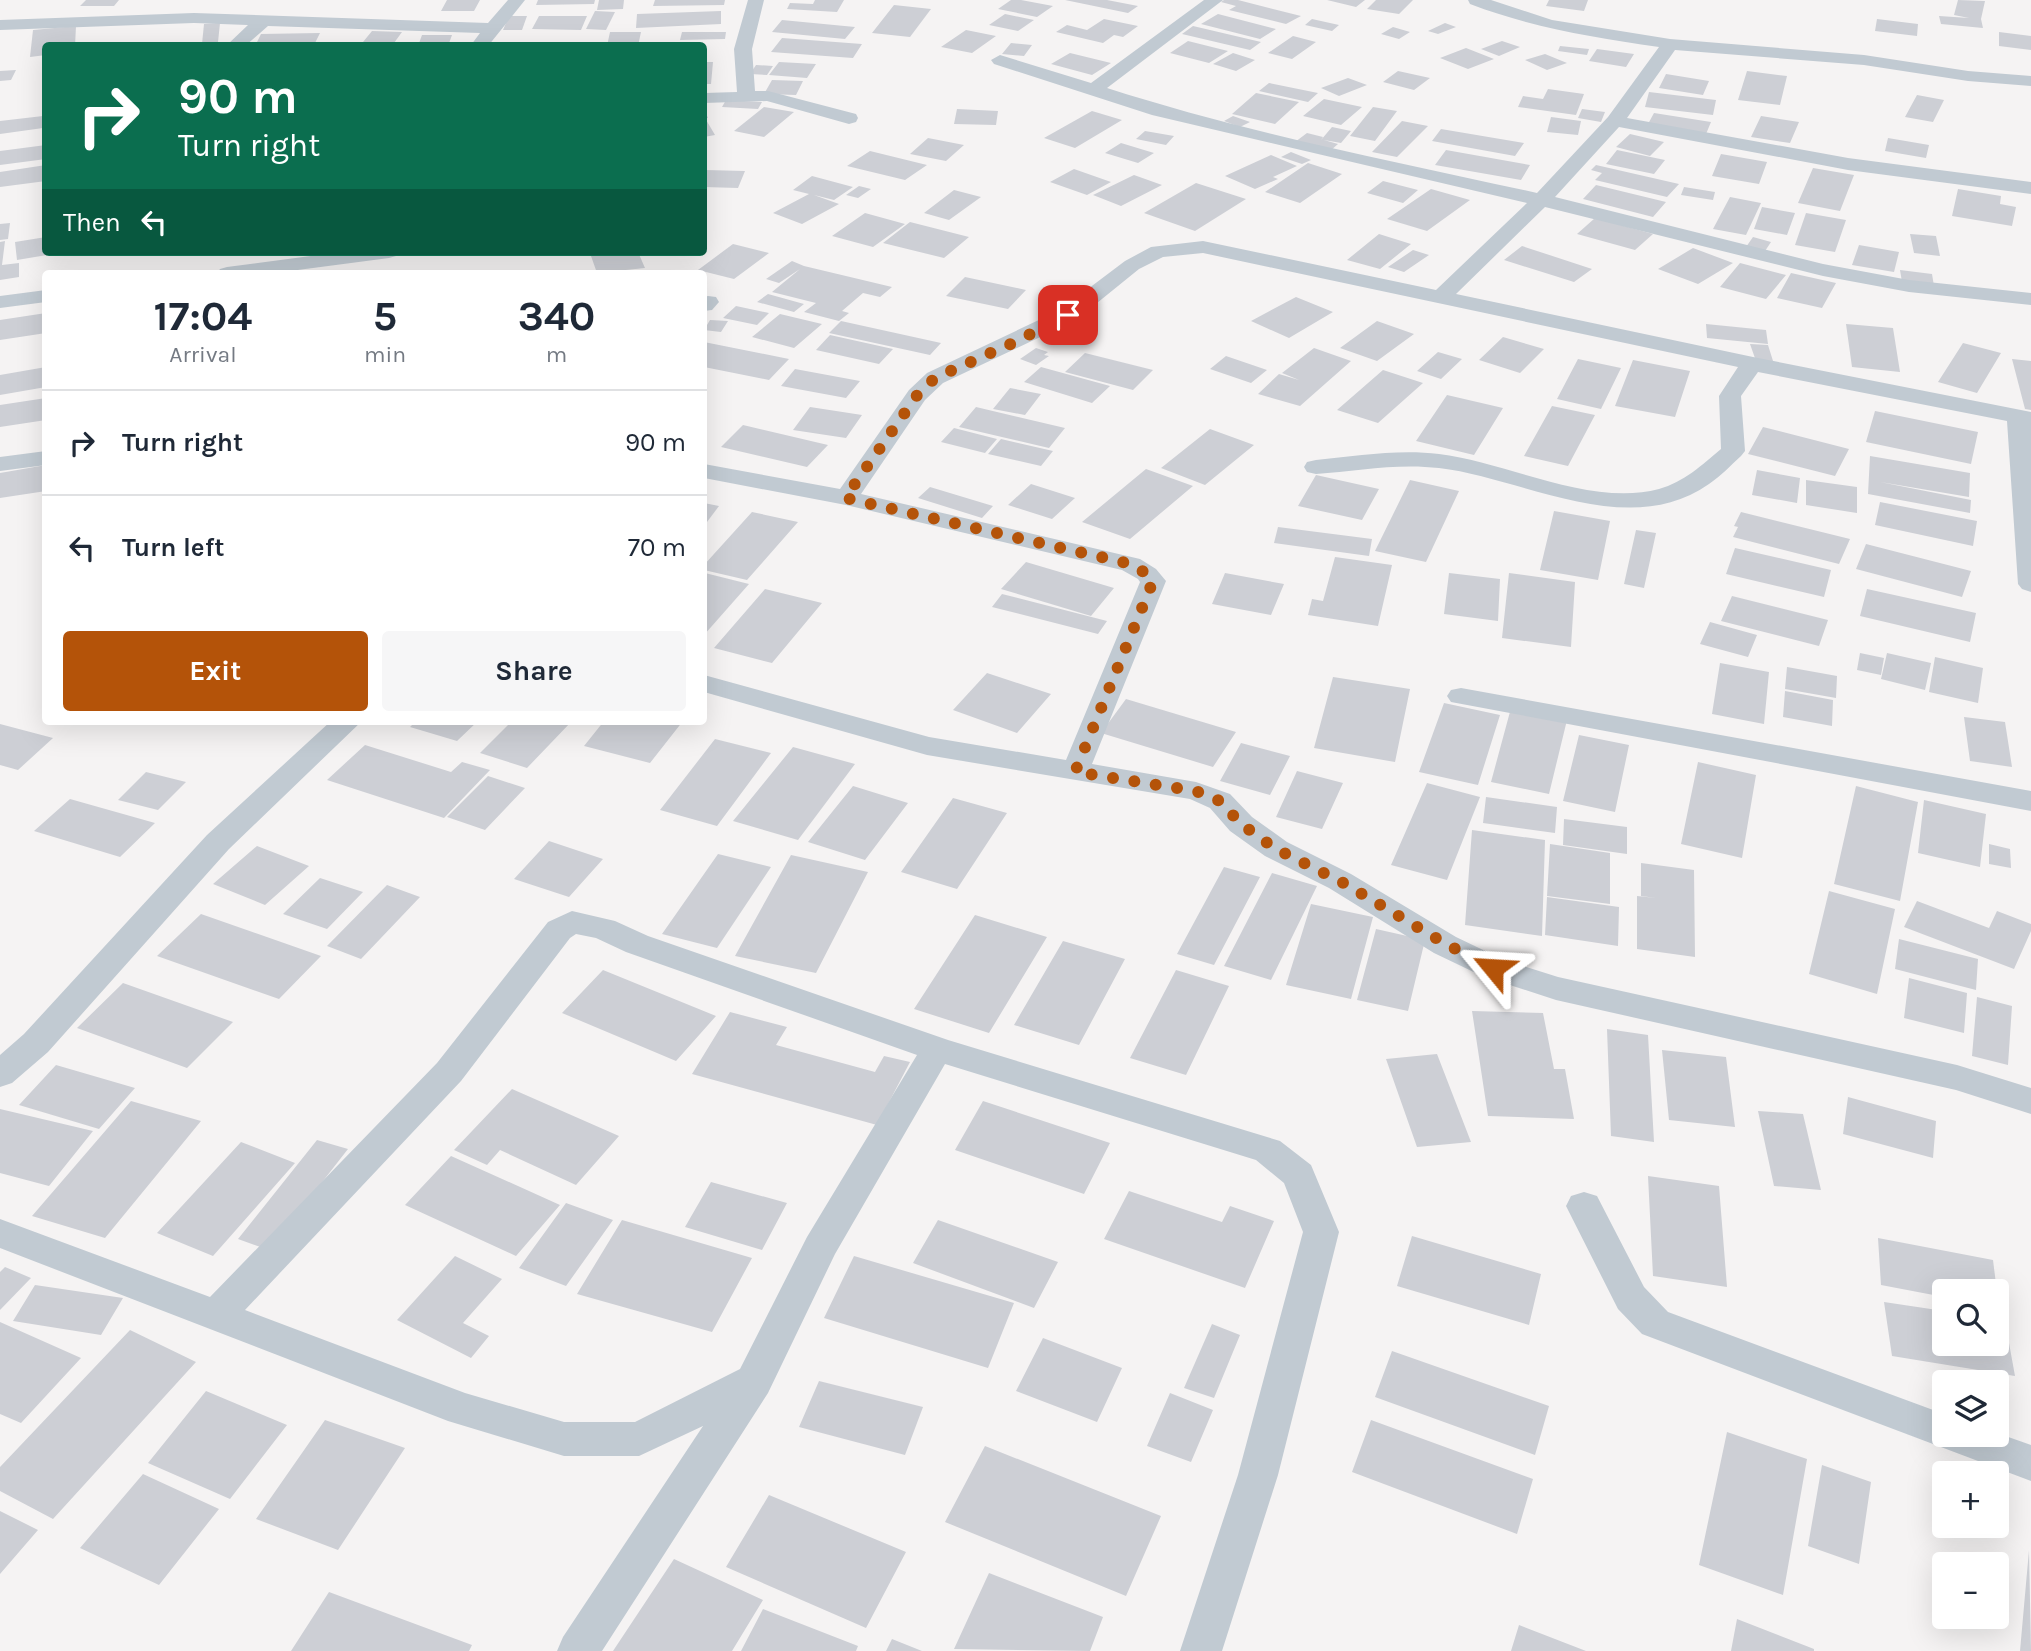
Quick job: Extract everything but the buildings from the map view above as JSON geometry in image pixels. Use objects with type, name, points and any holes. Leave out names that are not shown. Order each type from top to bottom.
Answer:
[{"type":"street","points":[[482,42],[491,28],[517,0]]},
{"type":"street","points":[[746,95],[743,49],[756,0]]},
{"type":"street","points":[[1093,90],[1214,0]]},
{"type":"street","points":[[1476,0],[1520,17],[1551,25],[1670,44],[1864,60],[1968,76],[2031,81]]},
{"type":"street","points":[[0,25],[146,18],[265,19],[491,28]]},
{"type":"street","points":[[239,42],[265,19]]},
{"type":"street","points":[[1440,297],[1541,200],[1615,121],[1670,44]]},
{"type":"street","points":[[1000,60],[1159,111],[1541,200],[1823,270],[1909,286],[2031,299]]},
{"type":"street","points":[[707,98],[746,95],[785,99],[849,118]]},
{"type":"street","points":[[1615,121],[1848,164],[2031,188]]},
{"type":"street","points":[[845,498],[918,394],[935,378],[1068,315],[1132,265],[1158,251],[1203,247],[1753,364],[2024,418],[2031,584]]},
{"type":"street","points":[[246,256],[256,269]]},
{"type":"street","points":[[249,270],[358,256]]},
{"type":"street","points":[[0,302],[42,297]]},
{"type":"street","points":[[1316,467],[1439,461],[1613,500],[1648,501],[1682,492],[1714,472],[1733,451],[1730,396],[1737,382],[1753,364]]},
{"type":"street","points":[[0,464],[42,459]]},
{"type":"street","points":[[707,472],[845,498],[1131,564],[1147,574],[1153,581],[1075,772]]},
{"type":"street","points":[[707,684],[927,746],[1196,791],[1220,801],[1241,824],[1276,849],[1340,881],[1446,944],[1493,968],[1556,988],[1957,1078],[2031,1101]]},
{"type":"street","points":[[1461,696],[2031,802]]},
{"type":"street","points":[[0,1074],[36,1043],[218,842],[344,725]]},
{"type":"street","points":[[217,1315],[449,1072],[559,930],[572,922],[604,929],[637,944],[937,1049],[1268,1150],[1299,1175],[1321,1232],[1258,1475],[1201,1651]]},
{"type":"street","points":[[578,1651],[754,1381],[820,1247],[937,1049]]},
{"type":"street","points":[[1584,1206],[1631,1298],[1655,1323],[1932,1427]]},
{"type":"street","points":[[0,1233],[462,1409],[565,1439],[639,1439],[754,1381]]},
{"type":"street","points":[[1988,1447],[2031,1463]]},
{"type":"route","points":[[1068,315],[935,378],[918,394],[845,498],[1131,564],[1147,574],[1153,581],[1075,772],[1196,791],[1220,801],[1241,824],[1276,849],[1340,881],[1446,944],[1493,968]]}]
